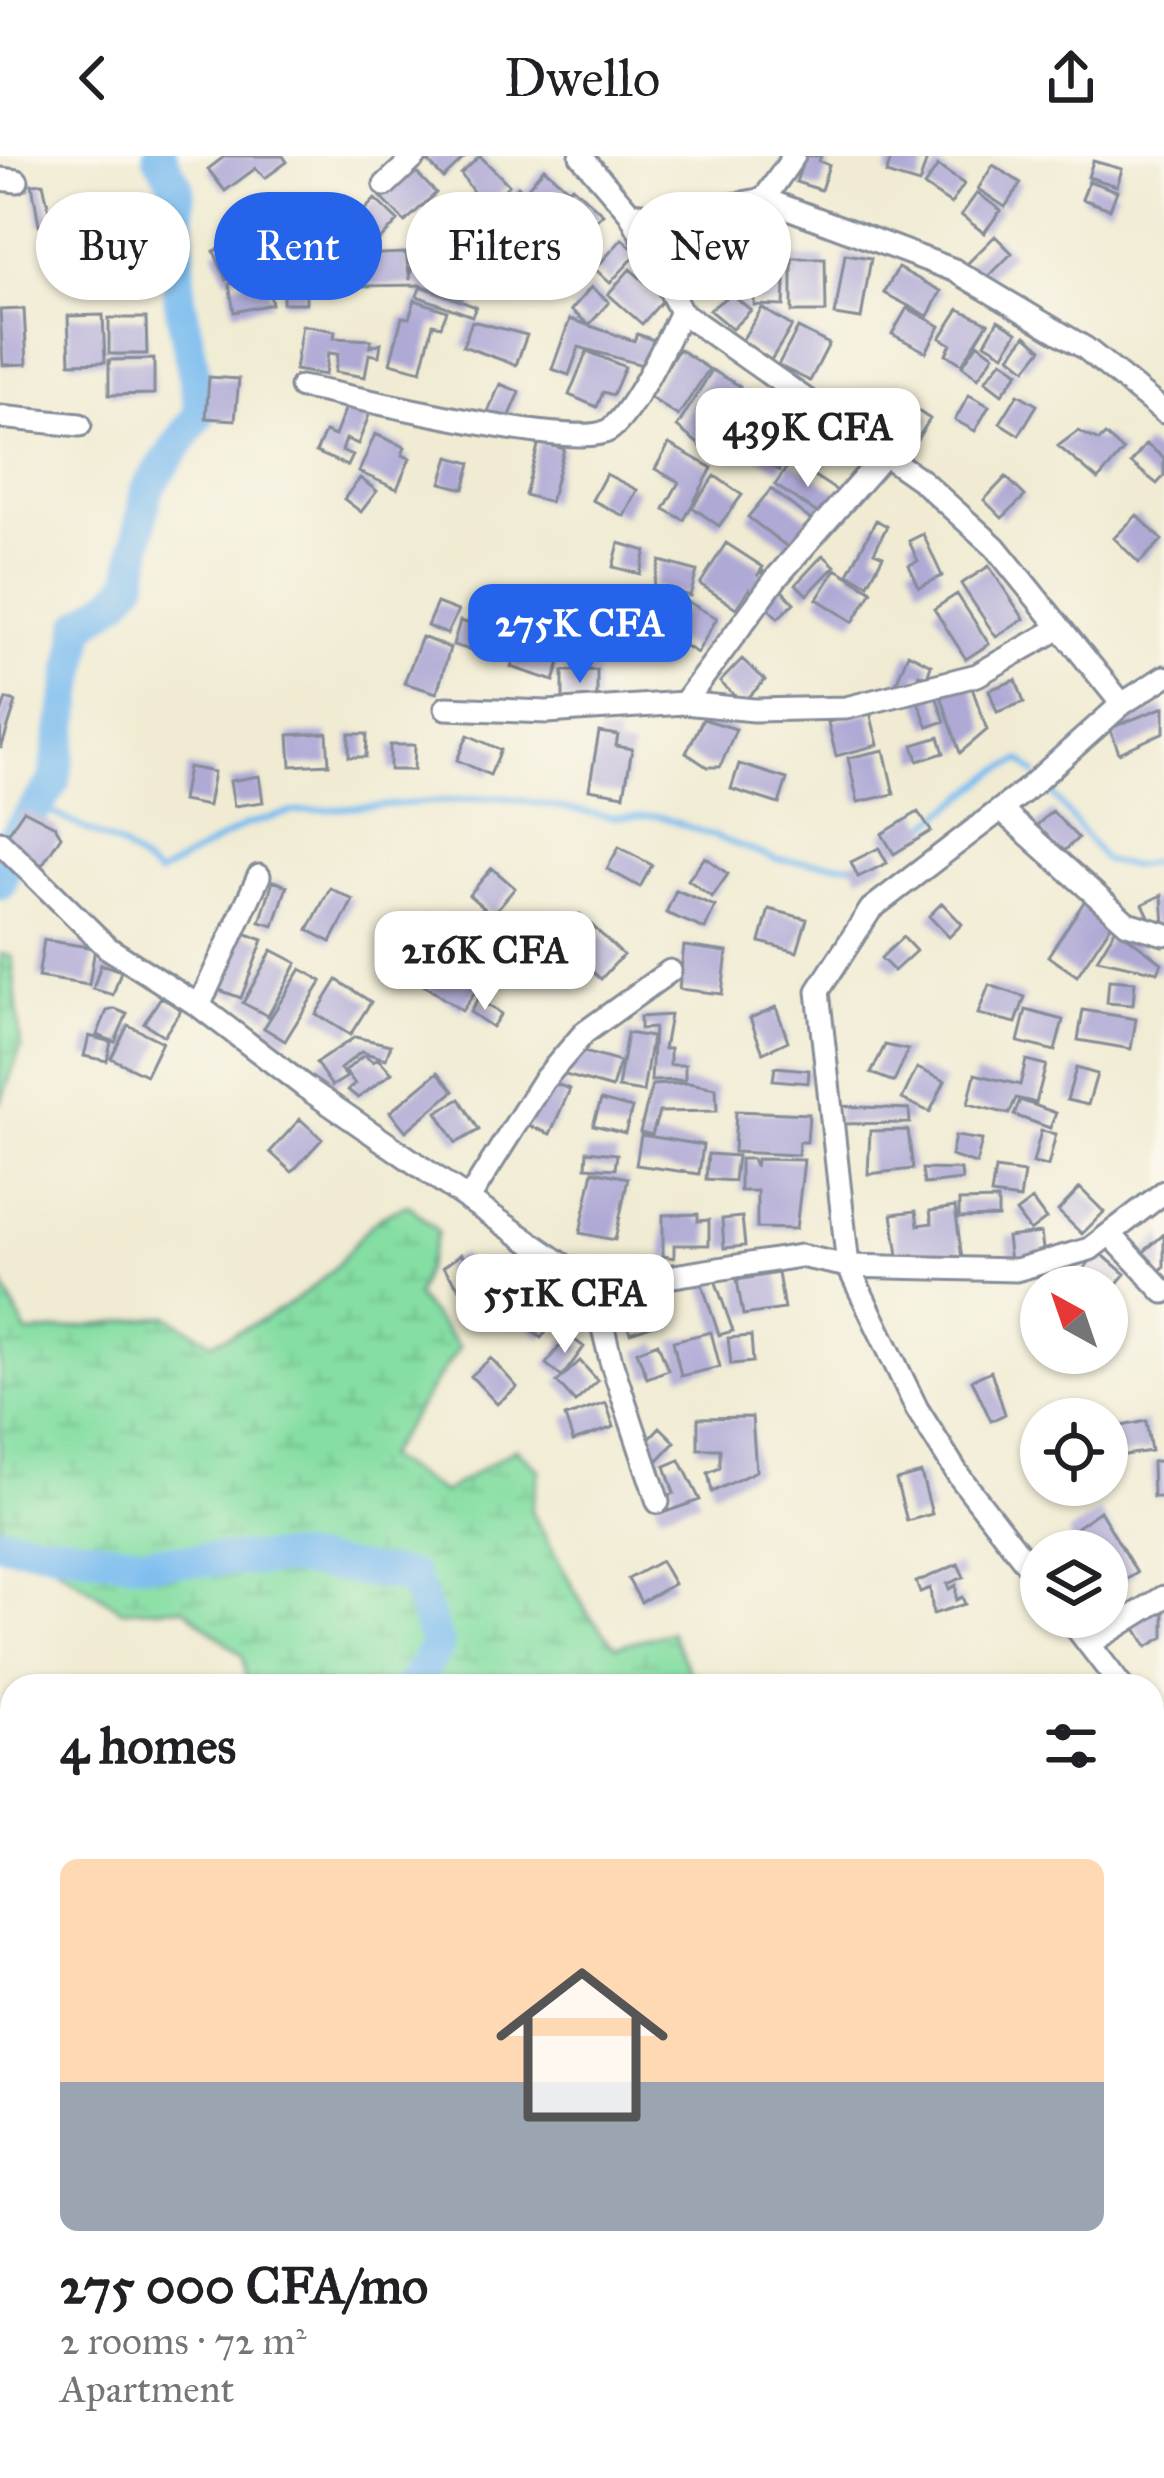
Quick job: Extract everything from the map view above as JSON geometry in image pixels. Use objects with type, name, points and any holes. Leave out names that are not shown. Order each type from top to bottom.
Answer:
[{"type":"street","points":[[385,185],[416,156]]},
{"type":"street","points":[[580,156],[627,210]]},
{"type":"street","points":[[769,192],[794,156]]},
{"type":"street","points":[[791,209],[954,271],[1085,348],[1164,412]]},
{"type":"street","points":[[675,300],[681,312],[886,453],[995,547],[1122,704]]},
{"type":"street","points":[[301,387],[481,423],[596,435],[615,423],[681,312]]},
{"type":"street","points":[[0,417],[80,425]]},
{"type":"street","points":[[684,703],[777,577],[886,453]]},
{"type":"street","points":[[446,708],[547,712],[684,703],[754,710],[845,708],[977,675],[1058,629]]},
{"type":"street","points":[[1020,1555],[959,1475],[917,1409],[848,1266],[818,991],[871,909],[1026,790],[1122,704],[1164,676]]},
{"type":"street","points":[[1001,810],[1127,923],[1164,934]]},
{"type":"street","points":[[7,848],[108,948],[199,1006],[568,1270],[636,1282],[800,1256],[848,1266],[1016,1270],[1075,1256],[1164,1192]]},
{"type":"street","points":[[199,1006],[259,876]]},
{"type":"street","points":[[468,1200],[542,1081],[570,1049],[670,970]]},
{"type":"street","points":[[1110,1234],[1164,1292]]},
{"type":"street","points":[[590,1275],[658,1502]]},
{"type":"street","points":[[1089,1644],[1164,1597]]},
{"type":"street","points":[[1085,1638],[1112,1674]]},
{"type":"green space","points":[[0,954],[12,956],[21,1048],[0,1104]]},
{"type":"green space","points":[[409,1205],[438,1232],[416,1297],[459,1347],[385,1457],[443,1493],[516,1448],[539,1470],[531,1511],[588,1614],[616,1646],[671,1632],[690,1674],[245,1674],[243,1656],[184,1608],[122,1610],[0,1528],[0,1278],[27,1334],[168,1316],[212,1342],[291,1303],[332,1270],[373,1223]]},
{"type":"building","points":[[225,156],[283,156],[287,162],[265,178],[256,168],[225,191],[208,169]]},
{"type":"building","points":[[423,156],[462,156],[464,158],[443,178]]},
{"type":"building","points":[[480,156],[509,185],[501,192],[473,192],[461,174]]},
{"type":"building","points":[[805,156],[821,156],[819,161],[829,165],[821,190],[796,182]]},
{"type":"building","points":[[892,156],[928,156],[919,184],[886,174]]},
{"type":"building","points":[[1093,161],[1122,169],[1117,186],[1088,177]]},
{"type":"building","points":[[409,165],[435,192],[406,192],[405,222],[380,192]]},
{"type":"building","points":[[993,165],[1021,183],[1005,207],[978,189]]},
{"type":"building","points":[[938,166],[964,184],[951,204],[924,186]]},
{"type":"building","points":[[544,168],[567,188],[563,192],[524,192]]},
{"type":"building","points":[[1089,181],[1117,191],[1110,209],[1082,199]]},
{"type":"building","points":[[43,183],[45,192],[36,192],[36,207],[32,184]]},
{"type":"building","points":[[977,193],[1001,210],[984,233],[961,215]]},
{"type":"building","points":[[382,206],[398,221],[382,238]]},
{"type":"building","points":[[995,236],[1012,253],[984,281],[967,264]]},
{"type":"building","points":[[622,239],[627,243],[627,265],[610,283],[603,276],[603,260]]},
{"type":"building","points":[[406,253],[406,285],[382,286],[382,254]]},
{"type":"building","points":[[845,254],[871,258],[861,319],[835,315]]},
{"type":"building","points":[[792,258],[825,258],[826,312],[792,312]]},
{"type":"building","points":[[898,268],[941,291],[928,316],[884,293]]},
{"type":"building","points":[[627,272],[627,300],[663,300],[642,324],[608,294]]},
{"type":"building","points":[[603,297],[609,302],[589,325],[571,310],[580,300]]},
{"type":"building","points":[[232,300],[271,300],[272,304],[234,312]]},
{"type":"building","points":[[415,300],[447,311],[441,326],[433,324],[421,371],[390,363],[402,317],[409,318]]},
{"type":"building","points":[[428,300],[458,300],[476,307],[472,316]]},
{"type":"building","points":[[723,300],[738,300],[751,310],[732,329],[709,310]]},
{"type":"building","points":[[754,300],[784,300],[784,306],[754,305]]},
{"type":"building","points":[[762,308],[792,326],[771,360],[741,342]]},
{"type":"building","points":[[907,308],[940,326],[926,352],[892,334]]},
{"type":"building","points":[[24,309],[27,364],[3,365],[0,310]]},
{"type":"building","points":[[959,309],[988,323],[962,364],[946,354],[951,344],[940,338]]},
{"type":"building","points":[[103,315],[105,362],[70,363],[68,316]]},
{"type":"building","points":[[109,318],[146,318],[147,354],[109,354]]},
{"type":"building","points":[[570,319],[634,341],[637,334],[659,342],[649,367],[579,347],[569,375],[552,369]]},
{"type":"building","points":[[998,320],[1017,332],[1004,354],[985,343]]},
{"type":"building","points":[[472,321],[527,335],[516,365],[463,346]]},
{"type":"building","points":[[302,325],[335,331],[334,338],[371,340],[370,347],[381,343],[379,356],[369,354],[365,377],[335,372],[338,354],[328,353],[325,375],[295,370]]},
{"type":"building","points":[[798,328],[829,344],[810,381],[778,365]]},
{"type":"building","points":[[1026,335],[1042,349],[1026,369],[1010,356]]},
{"type":"building","points":[[978,343],[994,355],[978,378],[962,366]]},
{"type":"building","points":[[679,349],[709,369],[678,416],[648,396]]},
{"type":"building","points":[[587,351],[625,367],[613,395],[603,392],[597,407],[569,395]]},
{"type":"building","points":[[154,359],[154,394],[109,395],[109,360]]},
{"type":"building","points":[[1002,360],[1019,372],[1002,394],[985,381]]},
{"type":"building","points":[[712,370],[740,386],[706,450],[677,427]]},
{"type":"building","points":[[209,377],[239,379],[235,420],[206,418]]},
{"type":"building","points":[[500,384],[520,392],[508,420],[488,412]]},
{"type":"building","points":[[746,391],[771,404],[747,447],[723,433]]},
{"type":"building","points":[[351,394],[374,402],[358,444],[346,439],[342,451],[353,455],[348,466],[316,452],[325,432],[335,436]]},
{"type":"building","points":[[1018,394],[1037,405],[1019,435],[1000,423]]},
{"type":"building","points":[[969,395],[989,406],[975,431],[955,420]]},
{"type":"building","points":[[912,407],[930,419],[914,444],[896,432]]},
{"type":"building","points":[[775,409],[805,428],[779,470],[748,451]]},
{"type":"building","points":[[815,428],[836,444],[816,471],[794,455]]},
{"type":"building","points":[[1078,431],[1099,441],[1105,435],[1123,451],[1098,480],[1058,446]]},
{"type":"building","points":[[375,434],[405,447],[402,455],[410,458],[397,489],[359,472]]},
{"type":"building","points":[[539,442],[564,449],[550,502],[525,495]]},
{"type":"building","points":[[669,444],[712,468],[684,520],[664,509],[679,482],[655,469]]},
{"type":"building","points":[[1146,444],[1164,458],[1164,476],[1157,484],[1131,463]]},
{"type":"building","points":[[449,457],[471,463],[464,489],[441,483]]},
{"type":"building","points":[[791,461],[842,494],[825,518],[775,485]]},
{"type":"building","points":[[606,474],[637,490],[624,516],[592,500]]},
{"type":"building","points":[[715,476],[742,495],[719,526],[692,507]]},
{"type":"building","points":[[1006,477],[1025,496],[1002,518],[984,500]]},
{"type":"building","points":[[360,478],[377,491],[361,512],[344,499]]},
{"type":"building","points":[[771,489],[816,524],[794,552],[748,517]]},
{"type":"building","points":[[1137,515],[1162,540],[1139,563],[1114,538]]},
{"type":"building","points":[[876,520],[887,526],[874,552],[883,556],[868,584],[848,574]]},
{"type":"building","points":[[923,534],[942,576],[919,587],[909,565],[918,561],[909,541]]},
{"type":"building","points":[[619,543],[646,551],[640,574],[613,567]]},
{"type":"building","points":[[726,543],[763,567],[757,576],[763,571],[794,603],[778,618],[749,589],[736,608],[700,584]]},
{"type":"building","points":[[823,555],[835,566],[807,595],[796,584]]},
{"type":"building","points":[[660,561],[697,571],[690,596],[653,586]]},
{"type":"building","points":[[989,566],[1024,619],[996,637],[961,584]]},
{"type":"building","points":[[836,569],[872,591],[853,622],[817,599]]},
{"type":"building","points":[[485,591],[504,605],[491,620],[473,606]]},
{"type":"building","points":[[535,591],[554,599],[541,624],[523,612]]},
{"type":"building","points":[[957,594],[989,644],[966,659],[934,609]]},
{"type":"building","points":[[688,602],[717,618],[697,653],[669,636]]},
{"type":"building","points":[[437,603],[458,611],[447,634],[427,626]]},
{"type":"building","points":[[509,609],[527,623],[515,639],[497,625]]},
{"type":"building","points":[[460,621],[478,626],[471,650],[453,645]]},
{"type":"building","points":[[521,636],[564,650],[554,681],[511,667]]},
{"type":"building","points":[[422,637],[450,648],[437,693],[404,683]]},
{"type":"building","points":[[908,653],[931,665],[927,677],[919,674],[913,686],[930,679],[945,721],[928,727],[912,686],[895,686]]},
{"type":"building","points":[[742,659],[765,680],[743,703],[720,682]]},
{"type":"building","points":[[597,670],[597,701],[563,701],[563,671]]},
{"type":"building","points":[[966,671],[987,730],[960,753],[936,681]]},
{"type":"building","points":[[1016,680],[1024,702],[997,712],[989,690]]},
{"type":"building","points":[[6,699],[16,702],[1,749],[0,716]]},
{"type":"building","points":[[1164,707],[1164,732],[1119,753],[1110,728]]},
{"type":"building","points":[[870,712],[878,745],[836,756],[828,722]]},
{"type":"building","points":[[703,719],[736,729],[720,767],[707,767],[686,753]]},
{"type":"building","points":[[599,732],[618,735],[616,746],[632,749],[624,795],[589,789]]},
{"type":"building","points":[[327,733],[329,764],[291,766],[289,735]]},
{"type":"building","points":[[349,734],[367,734],[366,757],[349,757]]},
{"type":"building","points":[[468,735],[501,750],[490,775],[457,760]]},
{"type":"building","points":[[939,737],[944,753],[918,761],[913,745]]},
{"type":"building","points":[[390,745],[415,745],[414,770],[390,770]]},
{"type":"building","points":[[884,750],[894,794],[858,802],[848,758]]},
{"type":"building","points":[[739,764],[787,779],[779,804],[731,789]]},
{"type":"building","points":[[188,767],[214,772],[208,806],[182,801]]},
{"type":"building","points":[[259,776],[263,802],[234,806],[230,781]]},
{"type":"building","points":[[24,810],[55,826],[61,836],[42,865],[4,839]]},
{"type":"building","points":[[1052,811],[1078,838],[1061,854],[1036,826]]},
{"type":"building","points":[[918,812],[931,831],[894,854],[882,834]]},
{"type":"building","points":[[619,847],[652,865],[640,887],[607,869]]},
{"type":"building","points":[[879,848],[887,863],[858,877],[851,862]]},
{"type":"building","points":[[705,857],[728,874],[712,897],[688,880]]},
{"type":"building","points":[[492,868],[515,888],[492,915],[469,895]]},
{"type":"building","points":[[273,881],[287,886],[274,926],[260,922]]},
{"type":"building","points":[[330,888],[353,900],[331,942],[308,930]]},
{"type":"building","points":[[676,890],[715,906],[705,929],[666,913]]},
{"type":"building","points":[[1162,895],[1164,927],[1156,931],[1143,904]]},
{"type":"building","points":[[1086,899],[1115,919],[1077,976],[1048,956]]},
{"type":"building","points":[[942,903],[962,924],[949,937],[929,916]]},
{"type":"building","points":[[769,909],[807,919],[797,952],[760,942]]},
{"type":"building","points":[[553,914],[567,927],[580,914],[623,955],[601,979],[541,926]]},
{"type":"building","points":[[503,917],[527,939],[498,969],[474,946]]},
{"type":"building","points":[[1116,928],[1162,963],[1158,972],[1097,959]]},
{"type":"building","points":[[236,930],[263,940],[241,998],[214,988]]},
{"type":"building","points":[[429,932],[443,942],[440,947],[485,977],[462,1011],[403,971]]},
{"type":"building","points":[[903,937],[916,951],[894,971],[881,958]]},
{"type":"building","points":[[44,940],[95,948],[89,985],[38,977]]},
{"type":"building","points":[[684,946],[727,952],[722,994],[679,989]]},
{"type":"building","points":[[272,950],[297,963],[268,1016],[243,1003]]},
{"type":"building","points":[[101,964],[121,971],[113,995],[93,989]]},
{"type":"building","points":[[301,969],[322,981],[285,1041],[264,1028]]},
{"type":"building","points":[[337,980],[371,1002],[350,1035],[316,1014]]},
{"type":"building","points":[[1109,980],[1135,982],[1133,1005],[1107,1003]]},
{"type":"building","points":[[989,985],[1025,997],[1016,1023],[978,1014]]},
{"type":"building","points":[[161,997],[181,1010],[164,1036],[144,1023]]},
{"type":"building","points":[[478,999],[501,1014],[492,1027],[470,1012]]},
{"type":"building","points":[[776,1007],[788,1041],[763,1053],[750,1018]]},
{"type":"building","points":[[1026,1010],[1063,1020],[1055,1051],[1018,1042]]},
{"type":"building","points":[[1083,1010],[1136,1019],[1131,1049],[1078,1040]]},
{"type":"building","points":[[107,1011],[127,1014],[115,1042],[97,1035]]},
{"type":"building","points":[[670,1015],[664,1049],[670,1049],[670,1065],[685,1065],[685,1080],[651,1081],[654,1028],[640,1029],[640,1017]]},
{"type":"building","points":[[128,1025],[162,1042],[146,1075],[111,1058]]},
{"type":"building","points":[[627,1033],[652,1037],[643,1092],[618,1088]]},
{"type":"building","points":[[89,1036],[111,1042],[107,1061],[84,1056]]},
{"type":"building","points":[[355,1037],[391,1045],[386,1059],[361,1052],[340,1069],[347,1077],[332,1086],[316,1063]]},
{"type":"building","points":[[885,1045],[908,1050],[894,1082],[871,1073]]},
{"type":"building","points":[[566,1047],[620,1062],[612,1088],[558,1073]]},
{"type":"building","points":[[364,1055],[373,1062],[378,1059],[392,1073],[358,1098],[348,1090],[355,1084],[345,1071]]},
{"type":"building","points":[[1026,1060],[1046,1065],[1036,1103],[1016,1098],[1009,1114],[968,1104],[975,1074],[1020,1085]]},
{"type":"building","points":[[775,1067],[809,1070],[808,1083],[773,1080]]},
{"type":"building","points":[[917,1068],[945,1081],[930,1112],[902,1099]]},
{"type":"building","points":[[1076,1068],[1097,1074],[1088,1105],[1067,1100]]},
{"type":"building","points":[[438,1072],[454,1091],[406,1131],[390,1112]]},
{"type":"building","points":[[544,1080],[570,1089],[550,1134],[525,1124]]},
{"type":"building","points":[[689,1083],[716,1088],[717,1111],[659,1112],[652,1135],[640,1132],[652,1085]]},
{"type":"building","points":[[460,1099],[479,1130],[456,1143],[437,1112]]},
{"type":"building","points":[[601,1100],[632,1108],[625,1133],[593,1125]]},
{"type":"building","points":[[1020,1100],[1056,1113],[1050,1128],[1014,1115]]},
{"type":"building","points":[[838,1106],[909,1109],[910,1123],[837,1124]]},
{"type":"building","points":[[736,1111],[809,1114],[807,1142],[799,1142],[798,1155],[734,1152]]},
{"type":"building","points":[[300,1119],[322,1139],[292,1172],[270,1152]]},
{"type":"building","points":[[908,1130],[913,1169],[868,1174],[870,1131]]},
{"type":"building","points":[[1041,1131],[1056,1134],[1048,1166],[1033,1163]]},
{"type":"building","points":[[641,1135],[703,1145],[699,1174],[636,1165]]},
{"type":"building","points":[[955,1136],[982,1140],[976,1164],[951,1156]]},
{"type":"building","points":[[587,1151],[617,1154],[615,1169],[586,1167]]},
{"type":"building","points":[[708,1154],[737,1156],[734,1181],[706,1179]]},
{"type":"building","points":[[740,1159],[752,1159],[755,1167],[756,1159],[804,1160],[796,1229],[757,1228],[757,1191],[740,1191]]},
{"type":"building","points":[[922,1169],[961,1170],[962,1180],[924,1184]]},
{"type":"building","points":[[995,1169],[1024,1173],[1020,1199],[991,1195]]},
{"type":"building","points":[[593,1171],[628,1178],[615,1240],[580,1233]]},
{"type":"building","points":[[1080,1188],[1104,1212],[1082,1234],[1058,1211]]},
{"type":"building","points":[[998,1200],[998,1217],[959,1218],[959,1201]]},
{"type":"building","points":[[1032,1200],[1046,1219],[1030,1231],[1016,1212]]},
{"type":"building","points":[[955,1207],[962,1259],[900,1269],[892,1214],[916,1211],[918,1225],[932,1223],[930,1211]]},
{"type":"building","points":[[698,1214],[698,1221],[709,1220],[709,1245],[674,1245],[674,1258],[663,1256],[663,1215]]},
{"type":"building","points":[[742,1217],[745,1246],[724,1248],[722,1219]]},
{"type":"building","points":[[1041,1233],[1045,1266],[1011,1270],[1007,1237]]},
{"type":"building","points":[[1164,1234],[1164,1267],[1157,1273],[1140,1255]]},
{"type":"building","points":[[1098,1251],[1116,1266],[1086,1266]]},
{"type":"building","points":[[461,1254],[478,1277],[461,1290],[443,1267]]},
{"type":"building","points":[[502,1258],[528,1285],[507,1305],[481,1278]]},
{"type":"building","points":[[778,1273],[784,1309],[743,1315],[737,1280]]},
{"type":"building","points":[[713,1274],[733,1331],[719,1335],[700,1278]]},
{"type":"building","points":[[646,1279],[660,1323],[630,1333],[616,1289]]},
{"type":"building","points":[[551,1283],[572,1302],[541,1338],[519,1319]]},
{"type":"building","points":[[711,1332],[720,1367],[681,1376],[673,1341]]},
{"type":"building","points":[[568,1335],[584,1347],[562,1377],[546,1364]]},
{"type":"building","points":[[751,1336],[753,1362],[731,1364],[728,1338]]},
{"type":"building","points":[[658,1343],[668,1370],[647,1378],[637,1351]]},
{"type":"building","points":[[491,1358],[517,1387],[497,1404],[471,1376]]},
{"type":"building","points":[[580,1361],[598,1381],[575,1402],[557,1382]]},
{"type":"building","points":[[991,1371],[1005,1414],[991,1421],[972,1380]]},
{"type":"building","points":[[606,1403],[614,1427],[573,1441],[565,1417]]},
{"type":"building","points":[[752,1417],[756,1471],[712,1492],[708,1473],[720,1468],[720,1449],[698,1449],[698,1418]]},
{"type":"building","points":[[1146,1421],[1151,1451],[1128,1455],[1128,1425]]},
{"type":"building","points":[[660,1427],[675,1442],[658,1460],[643,1445]]},
{"type":"building","points":[[680,1460],[700,1500],[660,1514],[655,1500],[674,1493],[665,1466]]},
{"type":"building","points":[[1164,1460],[1164,1497],[1153,1497],[1152,1462]]},
{"type":"building","points":[[921,1473],[932,1514],[907,1521],[896,1480]]},
{"type":"building","points":[[1100,1511],[1111,1530],[1072,1530]]},
{"type":"building","points":[[1128,1558],[1137,1573],[1128,1578]]},
{"type":"building","points":[[661,1561],[674,1584],[641,1602],[628,1579]]},
{"type":"building","points":[[958,1564],[964,1577],[947,1584],[949,1589],[956,1585],[956,1600],[962,1597],[965,1604],[933,1614],[930,1588],[920,1592],[916,1582]]},
{"type":"building","points":[[1164,1597],[1164,1637],[1147,1647],[1130,1618]]},
{"type":"waterway","points":[[0,883],[14,838],[54,782],[81,625],[116,600],[132,581],[146,491],[201,411],[179,295],[178,188],[159,156]]},
{"type":"waterway","points":[[921,830],[998,771],[1022,760],[1036,774]]},
{"type":"waterway","points":[[1045,784],[1105,861],[1131,866],[1164,861]]},
{"type":"waterway","points":[[39,806],[122,847],[158,875],[245,825],[292,812],[502,797],[612,817],[659,816],[778,860],[858,865]]},
{"type":"waterway","points":[[0,1541],[144,1561],[287,1559],[412,1577],[438,1646],[419,1674]]}]
